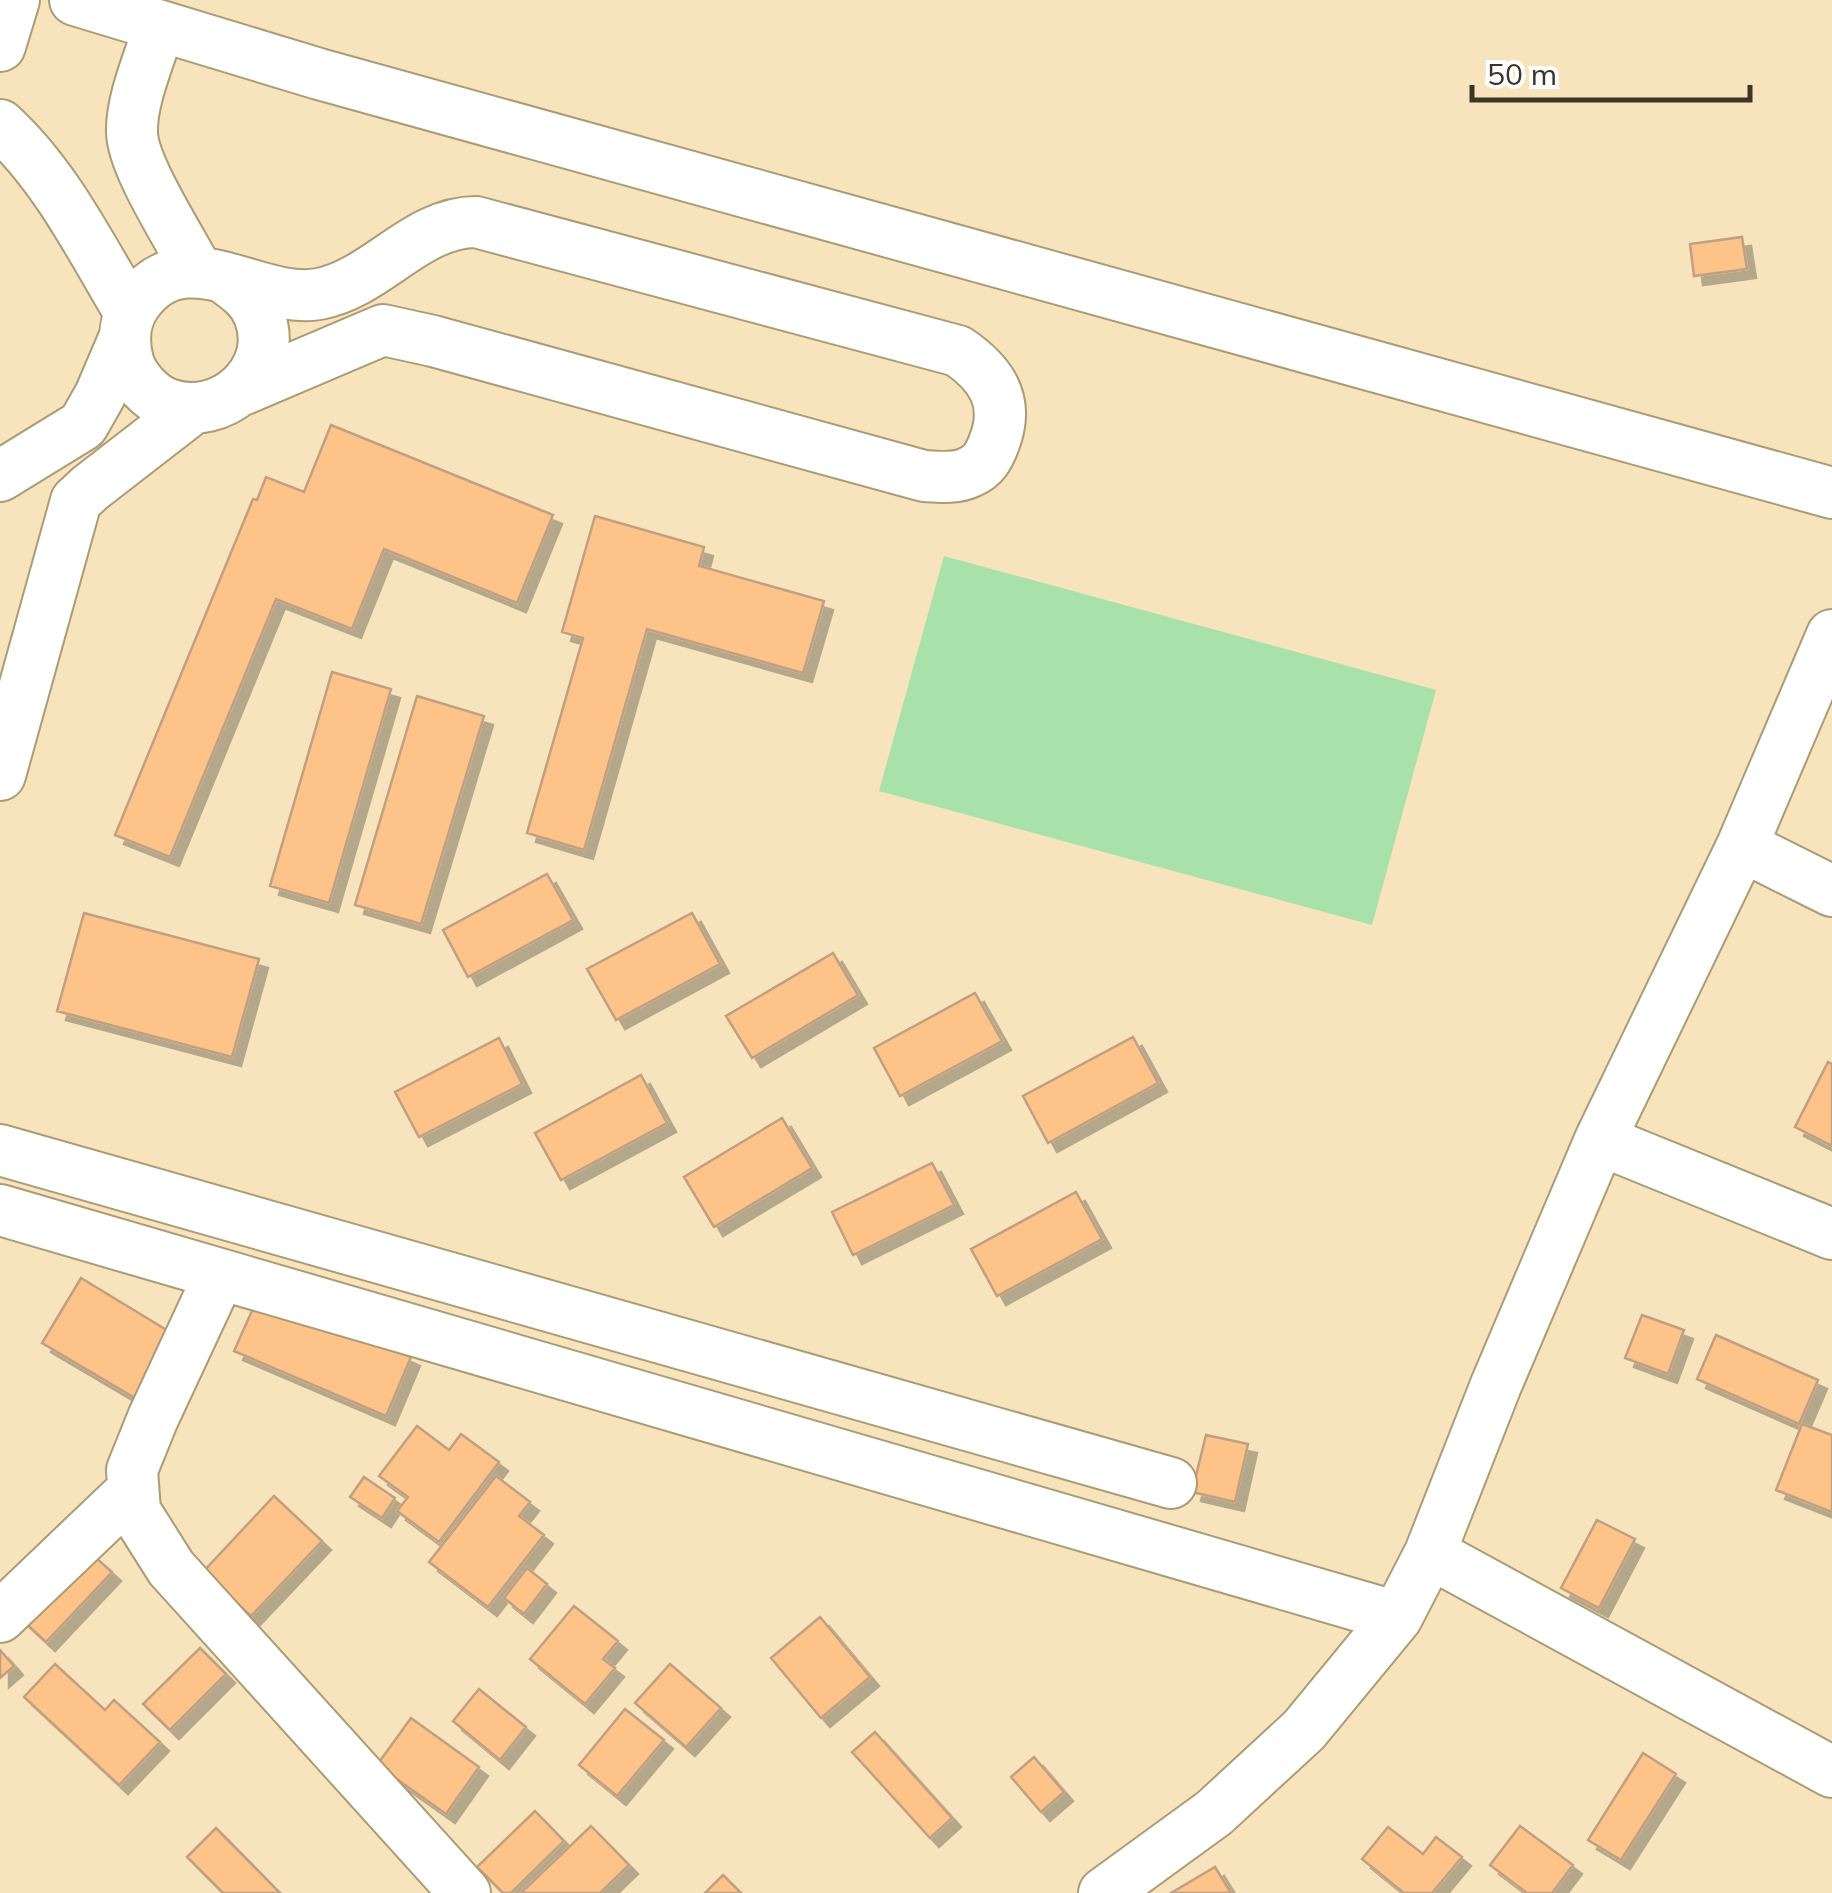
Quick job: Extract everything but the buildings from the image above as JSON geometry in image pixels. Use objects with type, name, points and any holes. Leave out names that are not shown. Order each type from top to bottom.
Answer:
[{"type":"street","points":[[0,46],[14,0]]},
{"type":"street","points":[[74,0],[358,85],[1832,493]]},
{"type":"street","points":[[159,27],[136,102],[132,131],[136,157],[210,274],[246,293],[260,316],[264,342],[257,368],[242,390]]},
{"type":"street","points":[[0,125],[55,190],[127,326],[129,365],[144,388],[166,404],[192,409],[219,405],[242,390],[383,330],[924,476],[953,476],[974,470],[985,462],[1000,428],[998,398],[992,382],[958,351],[476,222],[460,222],[439,228],[353,280],[318,294],[276,292],[210,274],[170,275],[146,290],[127,326],[100,395],[83,425],[0,476]]},
{"type":"street","points":[[0,775],[76,501],[192,409]]},
{"type":"street","points":[[1104,1893],[1214,1813],[1304,1730],[1396,1617],[1430,1553],[1600,1140],[1742,846],[1832,634]]},
{"type":"street","points":[[1742,846],[1832,891]]},
{"type":"street","points":[[1600,1140],[1832,1234]]},
{"type":"street","points":[[0,1150],[1171,1483]]},
{"type":"street","points":[[0,1210],[1396,1617]]},
{"type":"street","points":[[220,1274],[152,1418],[132,1470],[135,1511],[171,1568],[465,1893]]},
{"type":"street","points":[[0,1617],[132,1492]]},
{"type":"street","points":[[1430,1553],[1832,1772]]},
{"type":"green space","points":[[944,556],[1436,690],[1372,925],[879,791]]}]
